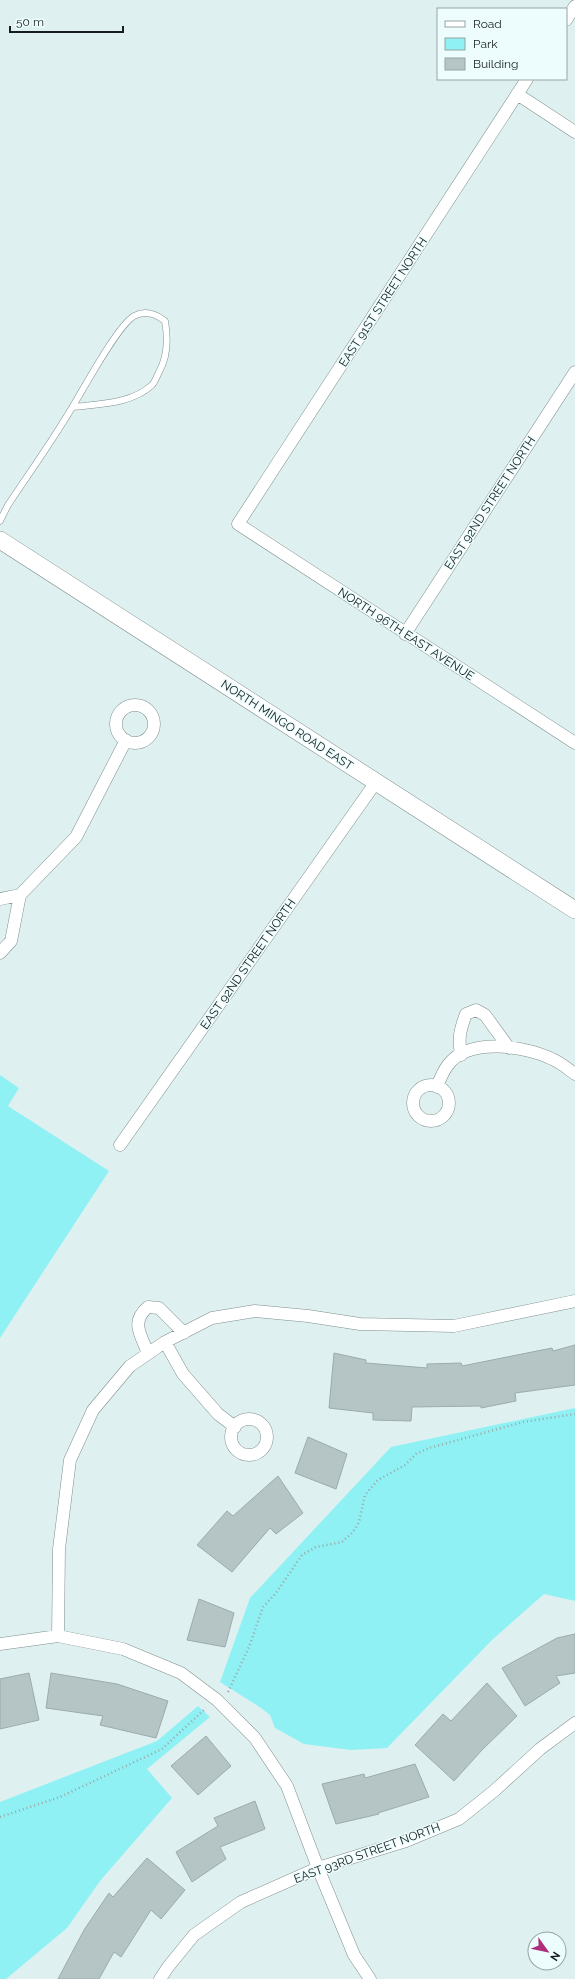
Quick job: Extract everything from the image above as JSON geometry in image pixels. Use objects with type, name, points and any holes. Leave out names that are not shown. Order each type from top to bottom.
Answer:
[{"type":"street","points":[[567,18],[575,6]]},
{"type":"street","name":"EAST 91ST STREET NORTH","points":[[238,524],[526,80]]},
{"type":"street","points":[[517,94],[575,132]]},
{"type":"street","name":"EAST 92ND STREET NORTH","points":[[405,634],[575,372]]},
{"type":"street","name":"NORTH 96TH EAST AVENUE","points":[[238,524],[405,634],[575,741]]},
{"type":"street","name":"NORTH MINGO ROAD EAST","points":[[0,540],[575,910]]},
{"type":"street","points":[[0,953],[11,941],[20,895],[76,837],[126,740]]},
{"type":"street","name":"EAST 92ND STREET NORTH","points":[[120,1145],[376,782]]},
{"type":"street","points":[[0,899],[20,895]]},
{"type":"street","points":[[461,1055],[458,1040],[462,1024],[466,1014],[476,1010],[484,1015],[509,1048]]},
{"type":"street","points":[[437,1086],[449,1064],[465,1052],[483,1047],[528,1050],[553,1059],[575,1074]]},
{"type":"street","points":[[58,1636],[59,1549],[70,1460],[93,1410],[130,1366],[165,1342],[212,1318],[255,1311],[308,1316],[360,1324],[454,1326],[575,1302]]},
{"type":"street","points":[[148,1354],[138,1326],[140,1314],[148,1307],[160,1308],[184,1332]]},
{"type":"street","points":[[165,1342],[183,1374],[218,1414],[235,1427]]},
{"type":"street","points":[[0,1644],[58,1636],[123,1649],[181,1673],[217,1700],[256,1738],[287,1786],[318,1868],[354,1955],[370,1979]]},
{"type":"street","name":"EAST 93RD STREET NORTH","points":[[160,1979],[194,1935],[235,1906],[318,1868],[406,1841],[459,1819],[494,1791],[540,1749],[575,1723]]},
{"type":"lane","points":[[0,521],[8,505],[73,407],[106,352],[133,317],[144,313],[156,315],[166,321],[168,337],[164,363],[152,385],[135,396],[112,402],[73,407]]},
{"type":"path","points":[[0,1817],[60,1797],[162,1749],[202,1711],[228,1692],[250,1647],[263,1607],[276,1593],[302,1555],[316,1547],[342,1542],[353,1532],[359,1522],[366,1495],[378,1480],[405,1465],[416,1454],[429,1448],[523,1422],[575,1414]]},
{"type":"green space","points":[[0,1075],[19,1088],[8,1106],[109,1171],[0,1338]]},
{"type":"green space","points":[[575,1408],[575,1601],[544,1594],[492,1640],[387,1748],[351,1750],[304,1744],[275,1728],[270,1715],[220,1682],[250,1598],[391,1447]]},
{"type":"green space","points":[[198,1706],[210,1717],[147,1769],[172,1798],[100,1881],[67,1928],[6,1979],[0,1979],[0,1802],[157,1741]]},
{"type":"building","points":[[575,1345],[575,1385],[515,1393],[516,1401],[481,1408],[481,1406],[412,1407],[411,1421],[373,1420],[373,1413],[329,1408],[334,1353],[366,1360],[366,1363],[427,1368],[427,1364],[461,1363],[462,1366],[552,1348],[553,1351]]},
{"type":"building","points":[[308,1437],[347,1454],[336,1489],[295,1473]]},
{"type":"building","points":[[278,1476],[303,1513],[276,1534],[270,1528],[232,1572],[197,1545],[227,1511],[233,1516]]},
{"type":"building","points":[[199,1599],[234,1613],[225,1647],[187,1640]]},
{"type":"building","points":[[575,1634],[575,1673],[556,1676],[560,1683],[525,1706],[502,1668],[557,1638]]},
{"type":"building","points":[[29,1673],[39,1720],[0,1729],[0,1679]]},
{"type":"building","points":[[51,1673],[117,1684],[168,1701],[156,1738],[100,1725],[103,1716],[46,1708]]},
{"type":"building","points":[[487,1683],[517,1716],[482,1750],[454,1781],[415,1745],[443,1714],[451,1721]]},
{"type":"building","points":[[206,1736],[231,1766],[198,1795],[171,1766]]},
{"type":"building","points":[[415,1764],[429,1797],[378,1813],[379,1814],[336,1824],[322,1784],[364,1774],[365,1778]]},
{"type":"building","points":[[255,1801],[265,1829],[220,1847],[226,1859],[192,1882],[176,1852],[218,1826],[214,1818]]},
{"type":"building","points":[[147,1858],[185,1890],[161,1919],[151,1910],[121,1957],[114,1952],[99,1979],[58,1979],[84,1930],[109,1893],[113,1897]]}]
